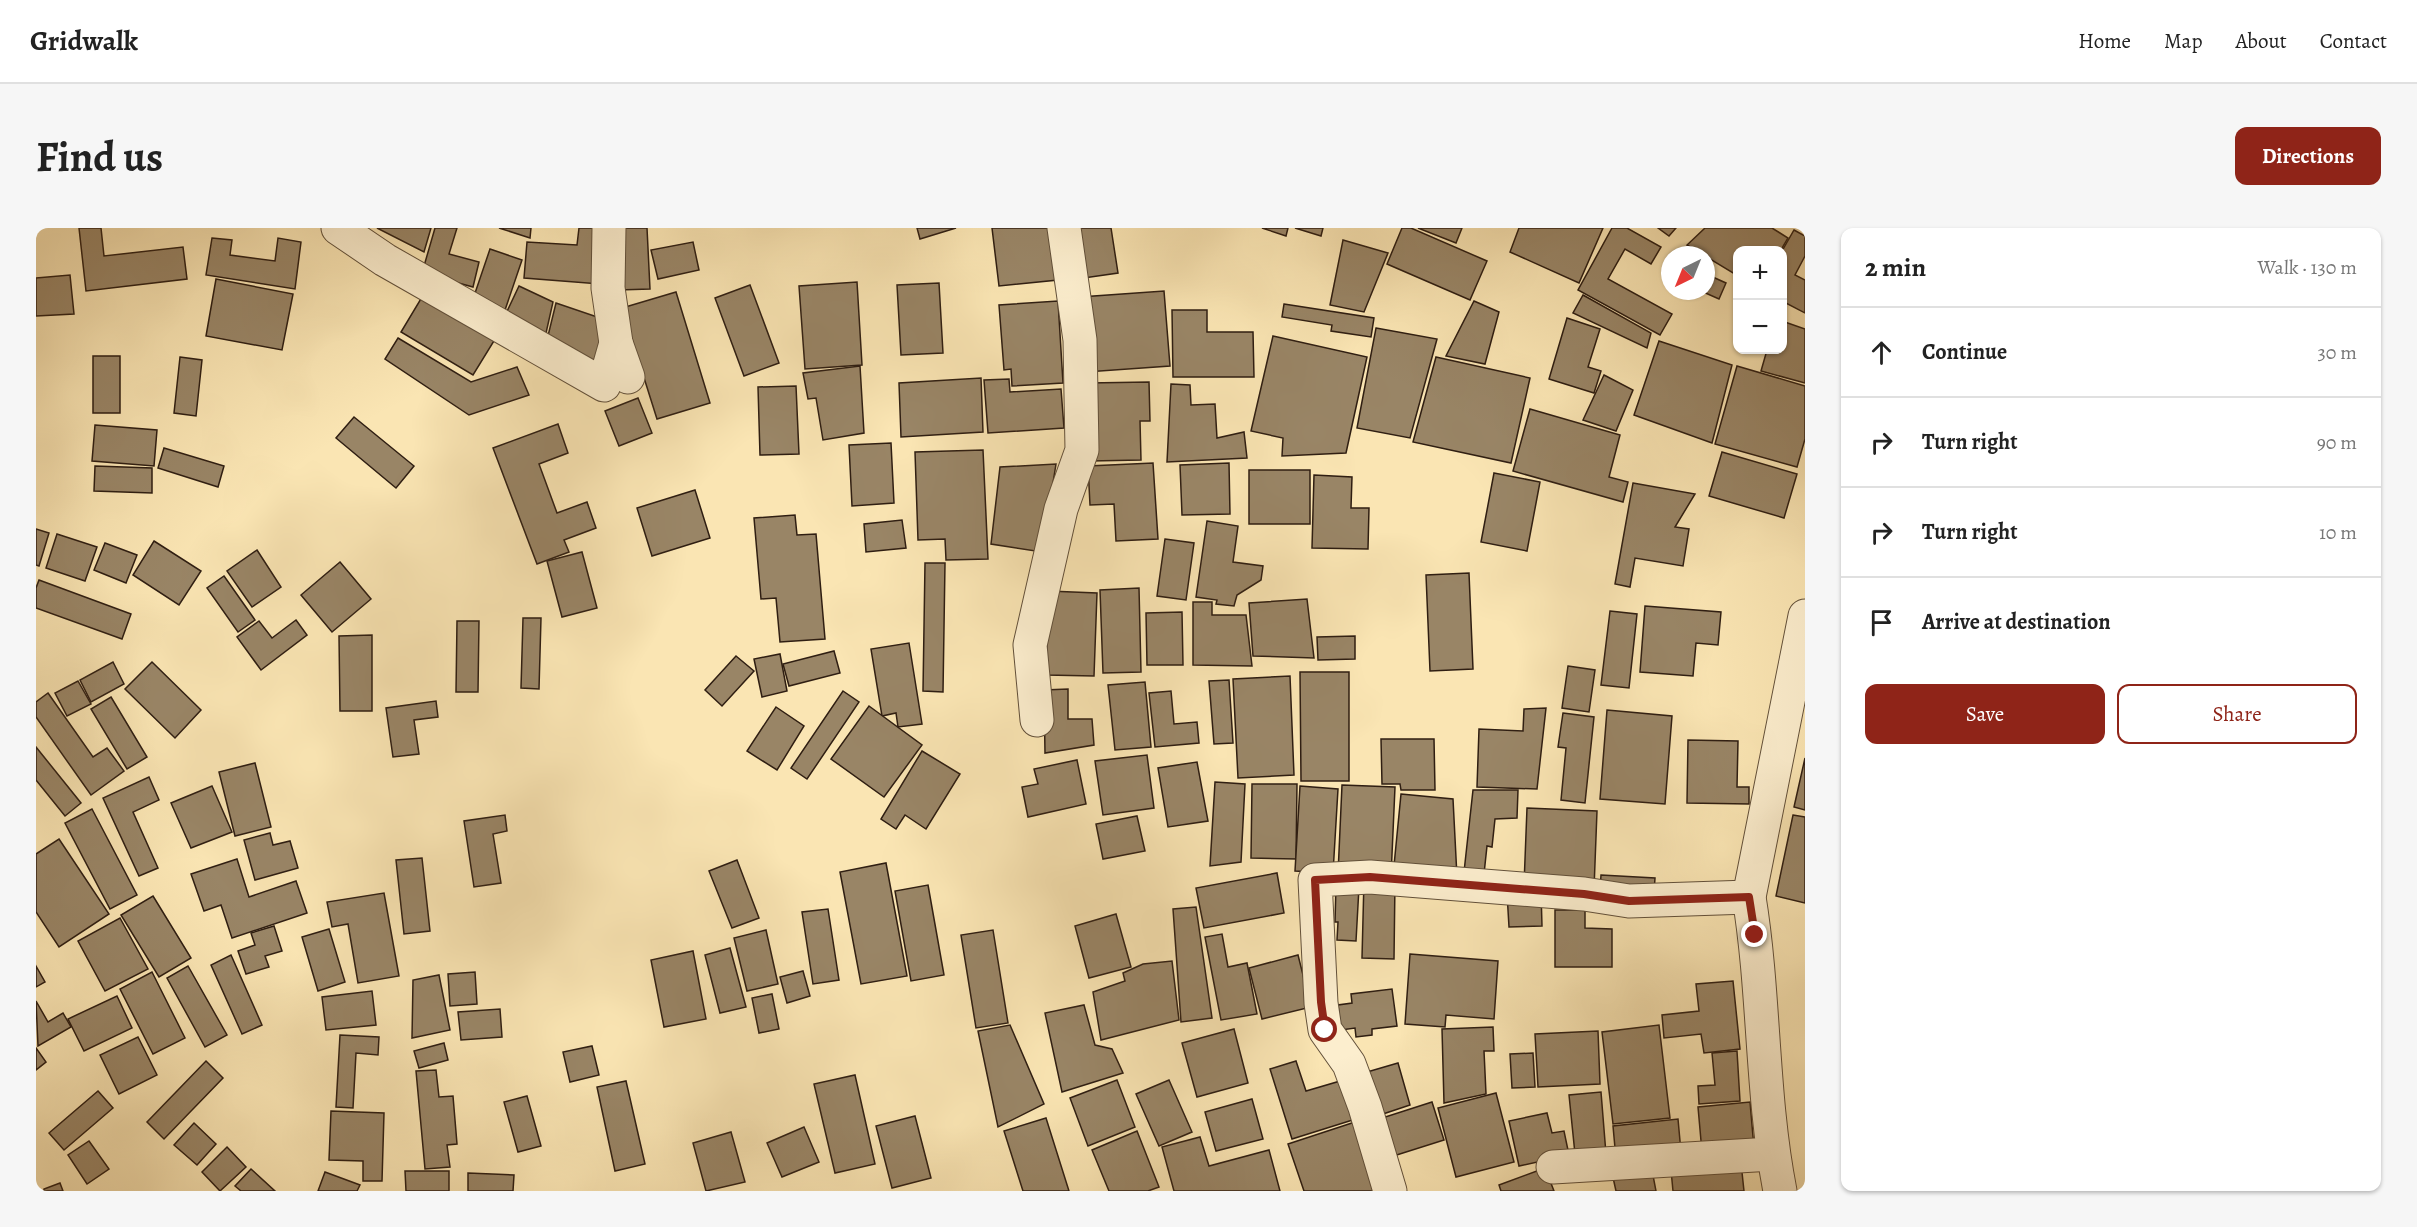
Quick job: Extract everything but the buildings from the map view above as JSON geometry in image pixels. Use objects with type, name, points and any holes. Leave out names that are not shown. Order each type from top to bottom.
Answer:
[{"type":"street","points":[[338,228],[385,260],[604,386],[616,343]]},
{"type":"street","points":[[609,228],[608,288],[616,343],[628,377]]},
{"type":"street","points":[[1037,720],[1030,645],[1061,509],[1082,450],[1080,340],[1064,228]]},
{"type":"street","points":[[1780,1191],[1772,1154],[1759,969],[1749,897],[1805,616]]},
{"type":"street","points":[[1390,1191],[1365,1107],[1349,1064],[1325,1030],[1321,1002],[1315,880],[1370,877],[1584,894],[1629,901],[1749,897]]},
{"type":"street","points":[[1553,1167],[1772,1154]]},
{"type":"route","points":[[1325,1030],[1321,1002],[1315,880],[1370,877],[1584,894],[1629,901],[1749,897],[1755,935]]}]
